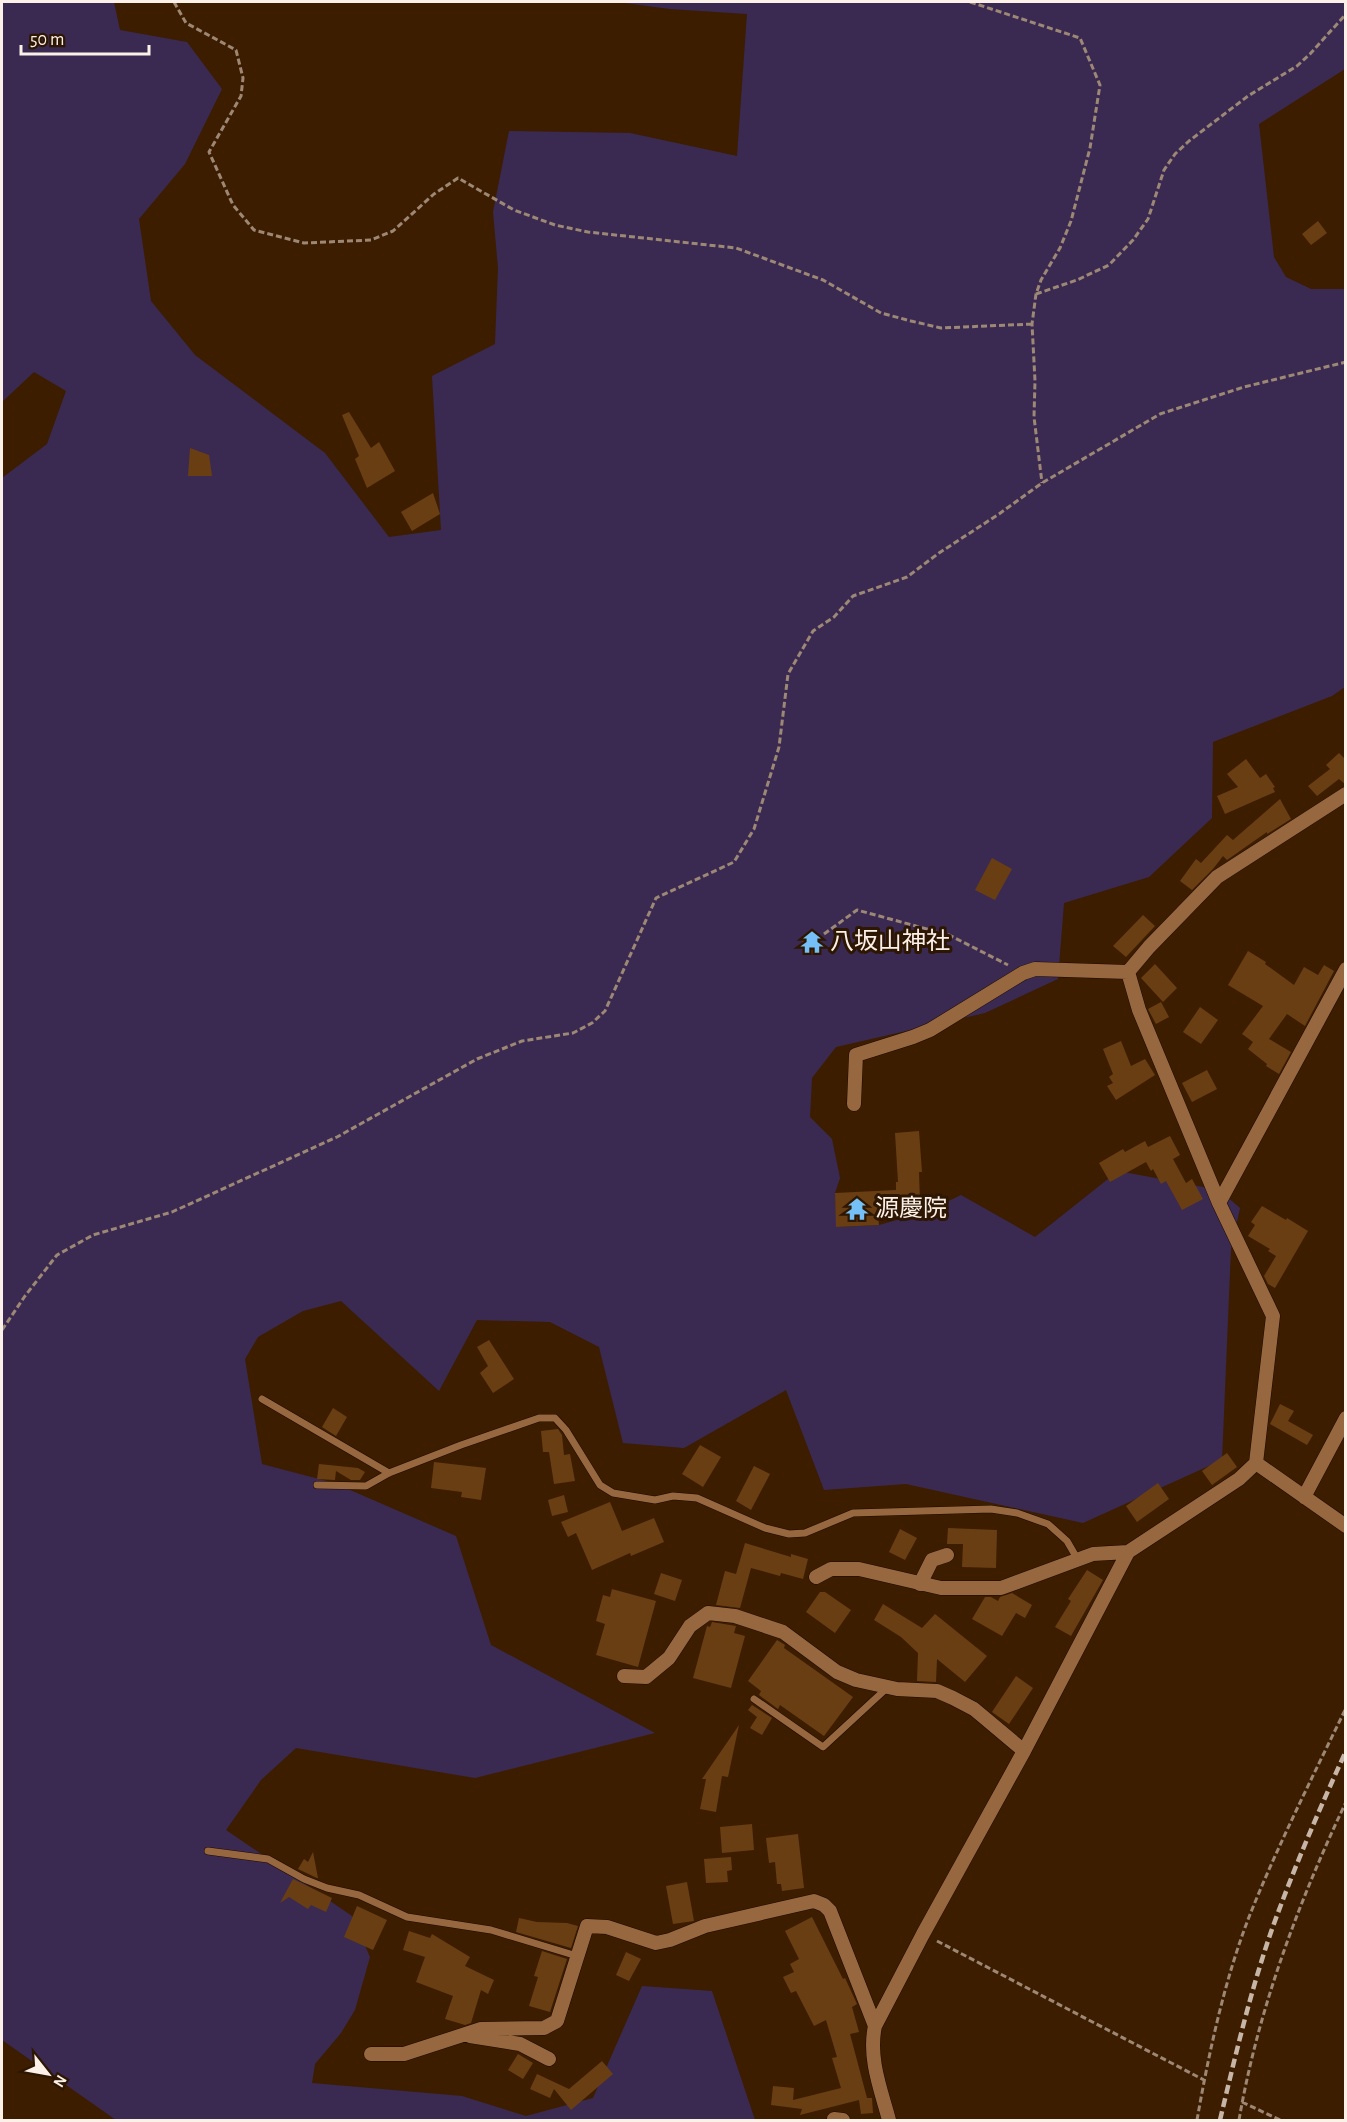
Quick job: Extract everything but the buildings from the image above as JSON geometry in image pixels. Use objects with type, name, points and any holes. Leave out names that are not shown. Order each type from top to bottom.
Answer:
[{"type":"street","points":[[1128,972],[1217,877],[1346,794]]},
{"type":"street","points":[[854,1104],[856,1055],[930,1030],[1023,973],[1035,969],[1128,972]]},
{"type":"street","points":[[1219,1203],[1346,969]]},
{"type":"street","points":[[889,2121],[872,2055],[875,2026],[1024,1751],[1128,1552],[1239,1479],[1256,1463],[1273,1316],[1219,1203],[1139,1010],[1128,972]]},
{"type":"street","points":[[1304,1497],[1346,1418]]},
{"type":"street","points":[[1256,1463],[1346,1526]]},
{"type":"street","points":[[816,1577],[831,1569],[859,1569],[941,1588],[1001,1588],[1093,1554],[1128,1552]]},
{"type":"street","points":[[920,1584],[932,1560],[946,1555]]},
{"type":"street","points":[[624,1676],[646,1677],[669,1658],[690,1626],[708,1613],[735,1616],[783,1632],[837,1672],[856,1680],[888,1687],[938,1691],[953,1698],[974,1709],[1024,1751]]},
{"type":"street","points":[[371,2054],[404,2055],[481,2029],[544,2028],[557,2021],[587,1926],[607,1927],[656,1943],[705,1926],[814,1901],[830,1911],[875,2026]]},
{"type":"street","points":[[459,2035],[520,2044],[549,2059]]},
{"type":"lane","points":[[262,1400],[389,1473]]},
{"type":"lane","points":[[317,1485],[366,1486],[389,1473],[539,1418],[555,1418],[566,1430],[600,1485],[613,1493],[655,1500],[673,1496],[697,1498],[765,1528],[789,1534],[805,1533],[854,1513],[991,1509],[1017,1513],[1048,1524],[1067,1541],[1077,1560]]},
{"type":"lane","points":[[754,1699],[823,1747],[888,1687]]},
{"type":"lane","points":[[208,1851],[268,1859],[304,1879],[327,1888],[359,1895],[407,1917],[491,1930],[577,1956]]},
{"type":"path","points":[[174,2],[186,23],[236,50],[243,78],[241,96],[209,152],[233,205],[254,230],[304,243],[371,240],[393,231],[434,194],[458,178],[514,210],[555,225],[588,232],[736,248],[824,280],[881,313],[941,328],[1032,324]]},
{"type":"path","points":[[970,2],[1080,38],[1100,86],[1090,148],[1071,221],[1036,294],[1032,324],[1034,417],[1042,483]]},
{"type":"path","points":[[1036,294],[1085,277],[1109,265],[1133,240],[1148,219],[1164,170],[1175,154],[1248,96],[1297,66],[1346,14]]},
{"type":"path","points":[[2,1330],[57,1255],[93,1235],[172,1212],[272,1168],[337,1137],[477,1059],[522,1041],[573,1033],[592,1023],[605,1011],[656,898],[734,862],[754,829],[779,747],[788,674],[813,631],[834,617],[854,596],[907,577],[1042,483],[1160,414],[1244,387],[1346,362]]},
{"type":"path","points":[[825,934],[857,910],[948,936],[1023,973]]},
{"type":"path","points":[[1197,2121],[1204,2080],[1234,1963],[1251,1914],[1272,1864],[1346,1708]]},
{"type":"path","points":[[1239,2121],[1261,2025],[1279,1966],[1318,1860],[1346,1802]]},
{"type":"path","points":[[923,1934],[1204,2080]]},
{"type":"path","points":[[1242,2102],[1280,2121]]},
{"type":"shaded area","points":[[2,2],[114,2],[120,30],[187,42],[222,89],[185,164],[139,219],[151,301],[195,355],[325,453],[389,537],[441,530],[432,376],[495,344],[498,268],[493,212],[509,131],[630,133],[737,156],[747,14],[670,9],[617,2],[1345,2],[1345,69],[1259,124],[1274,257],[1286,277],[1311,289],[1345,289],[1345,687],[1332,696],[1213,742],[1212,818],[1149,877],[1064,903],[1058,979],[985,1013],[836,1047],[812,1078],[810,1117],[832,1139],[840,1178],[835,1193],[837,1227],[879,1225],[926,1212],[961,1195],[1035,1237],[1118,1171],[1219,1190],[1240,1208],[1231,1249],[1222,1460],[1083,1523],[906,1484],[824,1490],[786,1390],[684,1448],[623,1443],[599,1347],[550,1322],[477,1320],[439,1391],[341,1301],[303,1311],[258,1337],[245,1359],[262,1464],[334,1483],[456,1536],[491,1645],[655,1733],[475,1778],[296,1748],[261,1780],[226,1830],[352,1916],[370,1957],[355,2010],[341,2033],[315,2064],[312,2083],[462,2096],[526,2116],[593,2098],[642,1986],[712,1991],[755,2120],[116,2120],[2,2040],[2,478],[47,444],[66,391],[34,372],[2,402]]},
{"type":"railway","points":[[1220,2120],[1263,1955],[1288,1886],[1346,1751]]},
{"type":"place","name":"八坂山神社","points":[[812,942]]},
{"type":"place","name":"源慶院","points":[[857,1209]]}]
